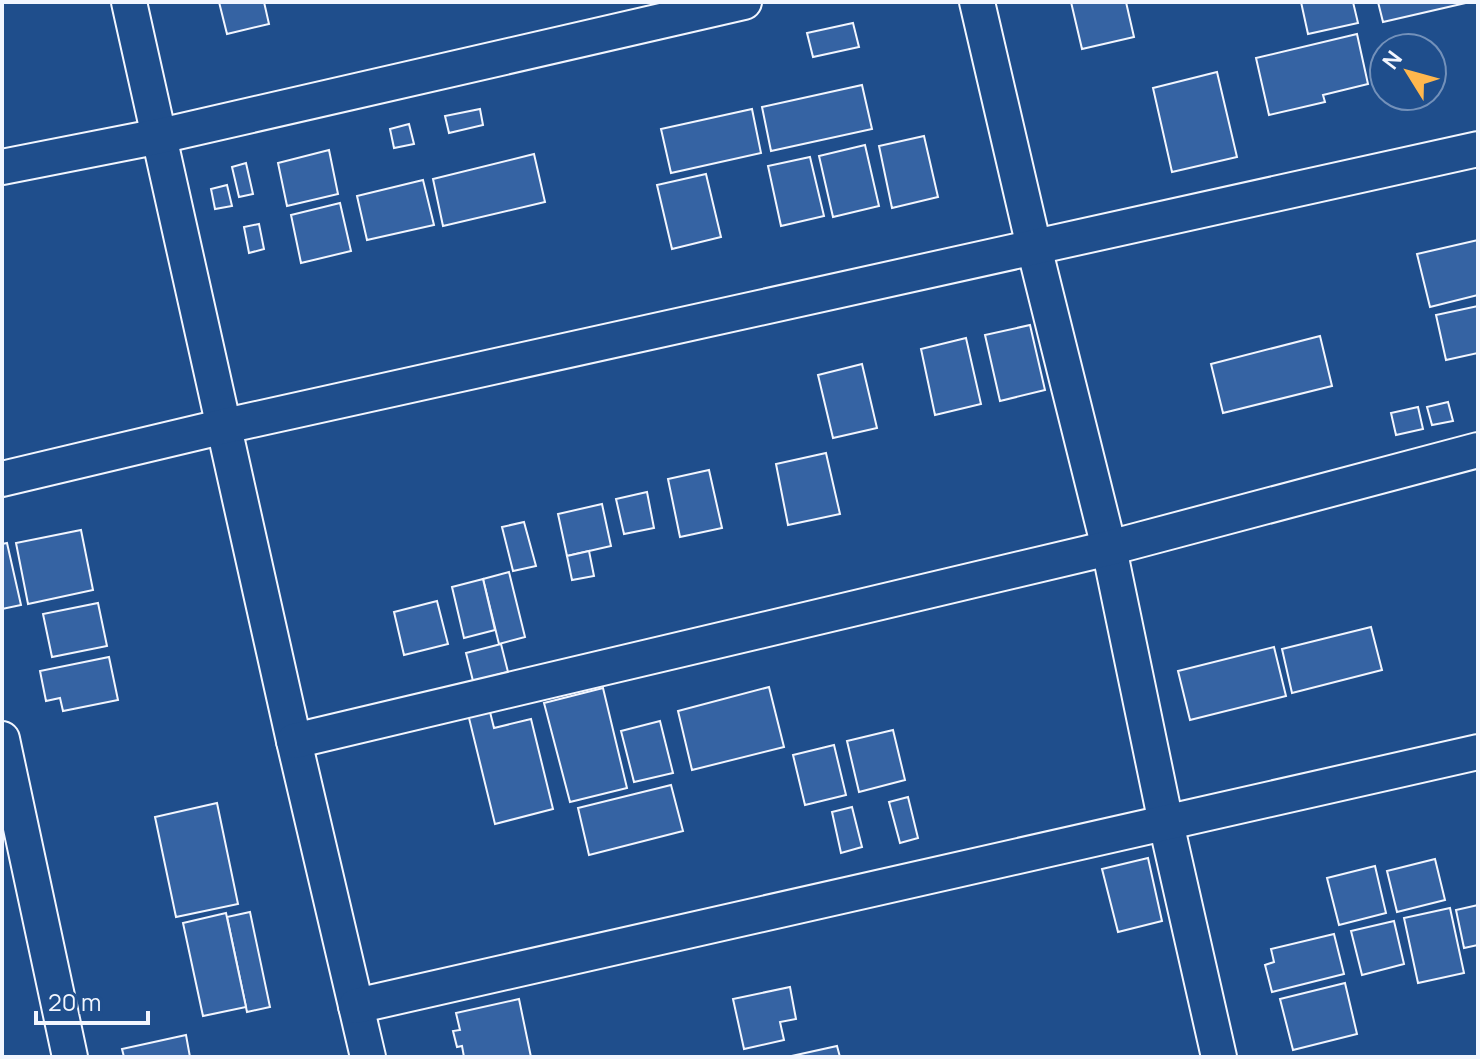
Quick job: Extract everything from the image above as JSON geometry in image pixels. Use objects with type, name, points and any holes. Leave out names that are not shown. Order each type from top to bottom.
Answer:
[{"type":"street","points":[[129,2],[368,1057]]},
{"type":"street","points":[[2,167],[160,136],[702,7],[744,2]]},
{"type":"street","points":[[977,2],[1109,548],[1219,1057]]},
{"type":"street","points":[[2,479],[225,426],[1478,149]]},
{"type":"street","points":[[294,741],[1109,548],[1478,450]]},
{"type":"street","points":[[2,739],[70,1057]]},
{"type":"street","points":[[356,1006],[1478,752]]},
{"type":"building","points":[[219,2],[264,2],[269,24],[227,34]]},
{"type":"building","points":[[1071,2],[1126,2],[1134,37],[1082,49]]},
{"type":"building","points":[[1301,2],[1353,2],[1358,23],[1308,34]]},
{"type":"building","points":[[1378,2],[1470,2],[1383,22]]},
{"type":"building","points":[[853,23],[859,47],[813,57],[807,33]]},
{"type":"building","points":[[1357,34],[1368,84],[1323,95],[1325,102],[1269,115],[1256,58]]},
{"type":"building","points":[[1217,72],[1237,157],[1172,172],[1153,88]]},
{"type":"building","points":[[862,85],[872,129],[771,151],[762,107]]},
{"type":"building","points":[[480,109],[483,125],[449,133],[445,116]]},
{"type":"building","points":[[752,109],[761,153],[671,173],[661,129]]},
{"type":"building","points":[[409,124],[414,144],[394,148],[390,129]]},
{"type":"building","points":[[924,136],[938,197],[892,208],[879,146]]},
{"type":"building","points":[[865,145],[879,206],[833,217],[819,156]]},
{"type":"building","points":[[329,150],[338,194],[287,206],[278,163]]},
{"type":"building","points":[[534,154],[545,202],[443,226],[433,179]]},
{"type":"building","points":[[810,157],[824,216],[781,226],[768,166]]},
{"type":"building","points":[[246,163],[253,194],[239,197],[232,167]]},
{"type":"building","points":[[706,174],[721,237],[672,249],[657,185]]},
{"type":"building","points":[[423,180],[434,225],[367,240],[357,196]]},
{"type":"building","points":[[227,185],[232,206],[215,209],[211,189]]},
{"type":"building","points":[[340,203],[351,251],[301,263],[291,215]]},
{"type":"building","points":[[259,224],[264,249],[249,253],[244,227]]},
{"type":"building","points":[[1478,240],[1478,295],[1430,307],[1417,254]]},
{"type":"building","points":[[1478,306],[1478,353],[1446,360],[1436,315]]},
{"type":"building","points":[[1030,325],[1045,390],[1000,401],[985,335]]},
{"type":"building","points":[[1320,336],[1332,386],[1223,413],[1211,364]]},
{"type":"building","points":[[966,338],[981,404],[935,415],[921,349]]},
{"type":"building","points":[[862,364],[877,428],[833,438],[818,375]]},
{"type":"building","points":[[1448,402],[1453,421],[1432,425],[1427,407]]},
{"type":"building","points":[[1418,407],[1423,429],[1396,435],[1391,413]]},
{"type":"building","points":[[826,453],[840,514],[788,525],[776,464]]},
{"type":"building","points":[[709,470],[722,528],[680,537],[668,479]]},
{"type":"building","points":[[647,492],[654,528],[624,534],[616,499]]},
{"type":"building","points":[[602,504],[611,546],[567,556],[558,514]]},
{"type":"building","points":[[524,522],[536,566],[513,571],[502,527]]},
{"type":"building","points":[[81,530],[93,590],[28,604],[16,543]]},
{"type":"building","points":[[7,543],[21,605],[2,609],[2,544]]},
{"type":"building","points":[[589,551],[594,576],[572,580],[567,556]]},
{"type":"building","points":[[509,572],[525,637],[499,644],[483,579]]},
{"type":"building","points":[[483,579],[495,630],[464,638],[452,587]]},
{"type":"building","points":[[437,601],[448,644],[404,655],[394,612]]},
{"type":"building","points":[[98,603],[107,646],[52,657],[43,614]]},
{"type":"building","points":[[1371,627],[1382,670],[1292,693],[1282,649]]},
{"type":"building","points":[[501,644],[508,672],[473,681],[466,653]]},
{"type":"building","points":[[1274,647],[1286,696],[1190,720],[1178,671]]},
{"type":"building","points":[[109,657],[118,700],[63,711],[60,698],[46,701],[40,671]]},
{"type":"building","points":[[769,687],[784,747],[692,770],[678,711]]},
{"type":"building","points":[[603,688],[627,788],[570,802],[544,703]]},
{"type":"building","points":[[489,708],[494,728],[531,719],[553,809],[495,824],[468,714]]},
{"type":"building","points":[[660,721],[673,773],[634,782],[621,731]]},
{"type":"building","points":[[893,730],[905,780],[859,792],[847,741]]},
{"type":"building","points":[[834,745],[846,795],[805,805],[793,755]]},
{"type":"building","points":[[671,785],[683,831],[589,855],[578,808]]},
{"type":"building","points":[[908,797],[918,838],[900,843],[889,802]]},
{"type":"building","points":[[217,803],[238,904],[176,917],[155,817]]},
{"type":"building","points":[[852,807],[862,847],[841,853],[832,812]]},
{"type":"building","points":[[1148,858],[1162,921],[1118,932],[1102,869]]},
{"type":"building","points":[[1435,859],[1445,900],[1397,912],[1387,871]]},
{"type":"building","points":[[1375,866],[1386,913],[1339,925],[1327,878]]},
{"type":"building","points":[[1478,905],[1478,945],[1464,948],[1456,910]]},
{"type":"building","points":[[1450,908],[1464,973],[1418,983],[1404,918]]},
{"type":"building","points":[[250,912],[270,1007],[247,1012],[227,917]]},
{"type":"building","points":[[226,913],[246,1007],[203,1016],[183,923]]},
{"type":"building","points":[[1394,921],[1404,964],[1362,975],[1351,931]]},
{"type":"building","points":[[1334,934],[1344,974],[1272,992],[1265,965],[1274,962],[1271,949]]},
{"type":"building","points":[[1345,983],[1357,1034],[1293,1050],[1280,999]]},
{"type":"building","points":[[790,987],[796,1019],[780,1022],[784,1040],[744,1049],[733,999]]},
{"type":"building","points":[[519,999],[531,1057],[464,1057],[462,1046],[457,1047],[453,1031],[460,1030],[456,1013]]},
{"type":"building","points":[[186,1035],[190,1057],[124,1057],[122,1049]]},
{"type":"building","points":[[837,1046],[840,1057],[787,1057]]}]
